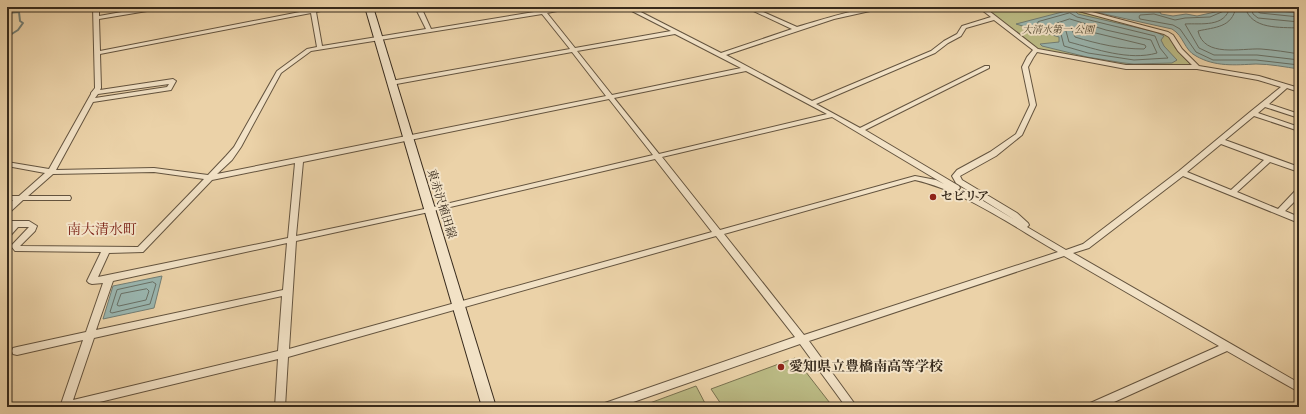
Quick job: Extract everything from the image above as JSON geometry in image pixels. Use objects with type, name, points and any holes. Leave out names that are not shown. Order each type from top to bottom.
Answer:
[{"type":"main road","name":"東赤沢植田線","points":[[369,7],[489,407]]},
{"type":"street","points":[[7,210],[51,172],[98,88],[96,7]]},
{"type":"street","points":[[96,18],[159,7]]},
{"type":"street","points":[[97,54],[312,9],[335,7]]},
{"type":"street","points":[[418,7],[429,31]]},
{"type":"street","points":[[7,234],[11,224],[29,224],[33,226],[32,229],[15,246],[18,249],[140,250],[211,178],[237,147],[279,72],[309,50],[574,7]]},
{"type":"street","points":[[627,7],[812,103],[860,130],[904,155],[977,201],[1299,388]]},
{"type":"street","points":[[748,7],[797,29]]},
{"type":"street","points":[[721,55],[833,18],[885,7]]},
{"type":"street","points":[[981,7],[1036,50],[1126,67],[1197,67],[1259,78],[1299,90]]},
{"type":"street","points":[[1067,7],[1166,33],[1171,36],[1180,50],[1197,67]]},
{"type":"street","points":[[312,9],[320,48]]},
{"type":"street","points":[[543,12],[572,51],[802,339],[852,407]]},
{"type":"street","points":[[812,103],[933,52],[946,42],[959,35],[964,27],[994,18]]},
{"type":"street","points":[[391,83],[676,32]]},
{"type":"street","points":[[1024,228],[1025,224],[1014,215],[959,180],[956,176],[960,172],[994,154],[1019,135],[1033,105],[1026,67],[1030,56],[1036,50]]},
{"type":"street","points":[[860,130],[987,67]]},
{"type":"street","points":[[7,164],[51,172],[154,170],[211,178],[747,69]]},
{"type":"street","points":[[90,101],[169,89],[173,81],[94,93]]},
{"type":"street","points":[[606,407],[802,339],[1086,246],[1182,173],[1286,86]]},
{"type":"street","points":[[1264,104],[1299,116]]},
{"type":"street","points":[[1252,113],[1299,130]]},
{"type":"street","points":[[106,250],[92,281],[109,279],[429,210],[833,115]]},
{"type":"street","points":[[1220,141],[1299,170]]},
{"type":"street","points":[[1232,193],[1269,159]]},
{"type":"street","points":[[280,407],[291,240],[299,160]]},
{"type":"street","points":[[1182,173],[1299,220]]},
{"type":"street","points":[[65,407],[284,354],[459,307],[915,178],[933,182],[966,198],[977,201]]},
{"type":"street","points":[[1280,212],[1299,192]]},
{"type":"street","points":[[7,198],[67,198]]},
{"type":"street","points":[[65,407],[109,279]]},
{"type":"street","points":[[17,351],[287,292]]},
{"type":"street","points":[[1092,407],[1227,347]]},
{"type":"green space","name":"大清水第一 公園","points":[[984,7],[1060,7],[1155,30],[1169,36],[1176,49],[1192,66],[1130,67],[1038,49]]},
{"type":"green space","points":[[795,358],[833,407],[723,407],[711,389]]},
{"type":"green space","points":[[696,386],[707,407],[639,407]]},
{"type":"water","points":[[1071,7],[1151,10],[1160,12],[1161,14],[1173,16],[1186,14],[1197,16],[1215,12],[1222,8],[1252,8],[1299,13],[1299,69],[1267,64],[1240,65],[1210,62],[1203,60],[1192,53],[1186,47],[1179,35],[1172,29],[1077,8],[1073,9],[1078,14],[1156,32],[1164,36],[1161,40],[1164,46],[1177,60],[1172,63],[1134,64],[1087,57],[1042,46],[1040,44],[1059,42],[1059,37],[1016,24],[1066,11],[1066,9]]},
{"type":"water","points":[[162,276],[154,308],[103,319],[113,286]]},
{"type":"waterway","points":[[7,13],[19,12],[20,21],[23,23],[18,30],[7,37]]},
{"type":"place","name":"セビリア","points":[[933,197]]},
{"type":"place","name":"愛知県立豊橋南高等学校","points":[[781,367]]},
{"type":"district","name":"南大清水町","points":[[102,230]]}]
